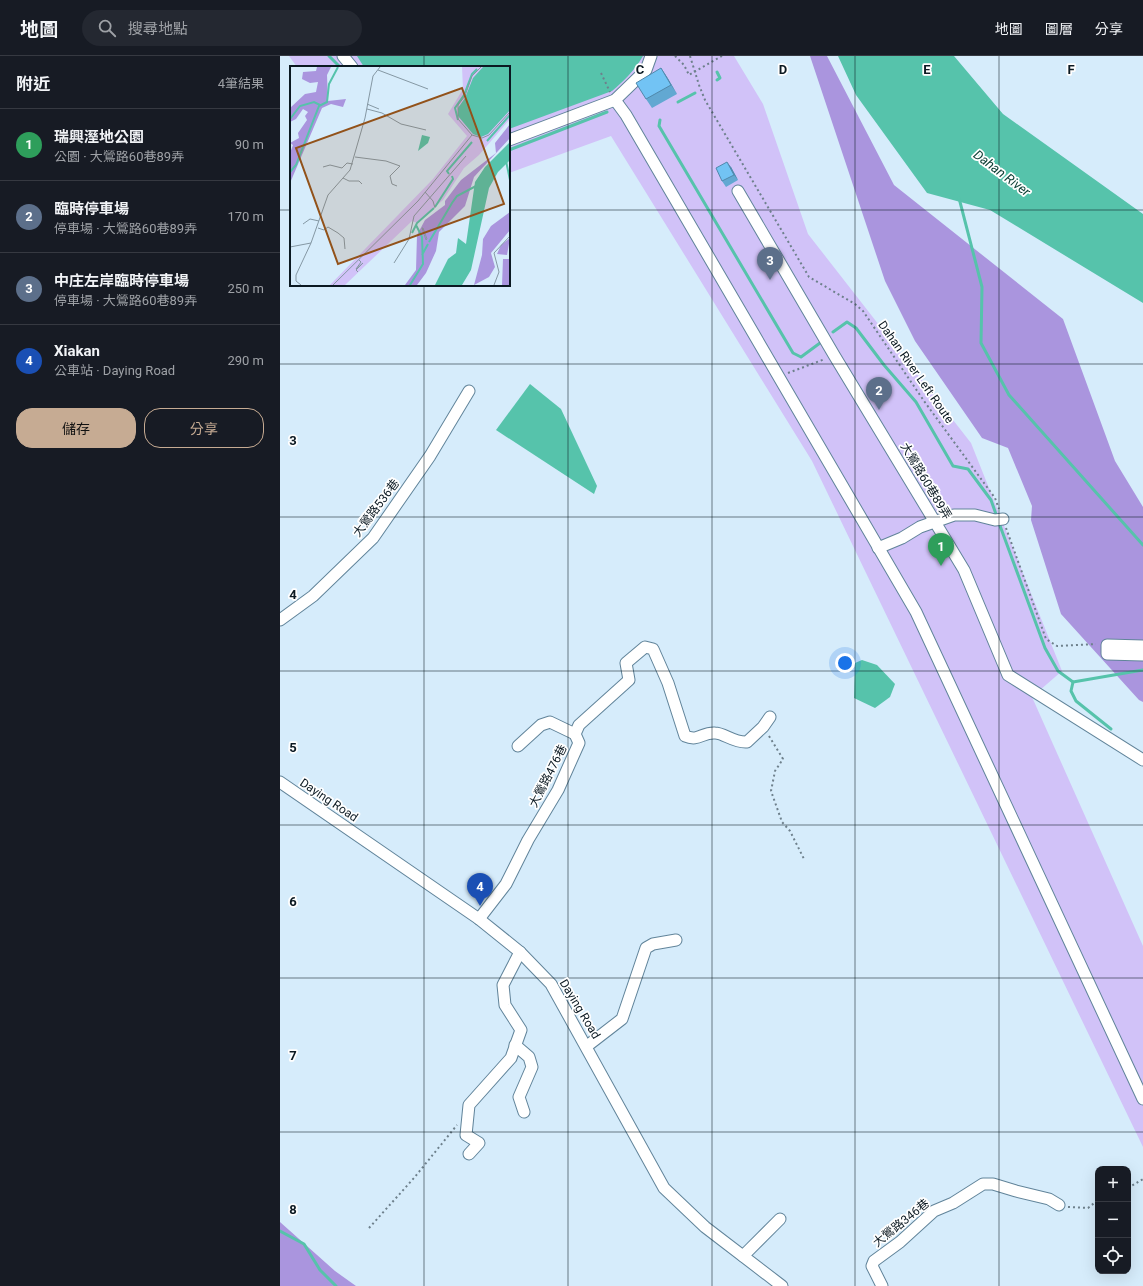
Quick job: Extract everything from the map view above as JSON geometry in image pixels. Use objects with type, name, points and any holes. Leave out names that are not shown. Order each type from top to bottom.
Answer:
[{"type":"street","points":[[343,56],[351,66]]},
{"type":"street","points":[[510,140],[614,97],[646,70],[652,56]]},
{"type":"street","points":[[614,97],[780,377],[916,612],[1143,1099]]},
{"type":"street","name":"大鶯路60巷89弄","points":[[738,191],[834,355],[964,570],[1008,675],[1143,760]]},
{"type":"street","name":"大鶯路536巷","points":[[280,620],[313,596],[373,538],[430,456],[469,391]]},
{"type":"street","points":[[878,548],[902,538],[920,527],[954,514],[1003,520]]},
{"type":"street","points":[[1143,646],[1107,645],[1107,654],[1143,655]]},
{"type":"street","name":"大鶯路476巷","points":[[479,919],[506,884],[528,840],[558,790],[579,743],[575,734],[579,725],[629,680],[626,663],[645,647],[653,649],[668,683],[685,736],[692,739],[715,733],[740,742],[747,742],[763,727],[770,717]]},
{"type":"street","points":[[518,746],[541,725],[550,722],[575,734]]},
{"type":"street","name":"Daying Road","points":[[280,782],[479,919],[520,952],[551,984],[587,1046],[664,1188],[705,1227],[782,1286]]},
{"type":"street","points":[[587,1046],[622,1019],[646,948],[653,944],[676,940]]},
{"type":"street","points":[[469,1154],[479,1144],[466,1134],[469,1105],[511,1058],[520,1030],[505,1005],[503,985],[520,952]]},
{"type":"street","points":[[515,1045],[529,1057],[532,1067],[519,1097],[524,1112]]},
{"type":"street","name":"大鶯路346巷","points":[[882,1286],[872,1266],[874,1261],[900,1242],[934,1211],[953,1203],[983,1184],[993,1184],[1049,1199],[1058,1206]]},
{"type":"street","points":[[743,1256],[780,1219]]},
{"type":"path","points":[[675,56],[684,65],[689,75],[722,56]]},
{"type":"path","name":"Dahan River Left Route","points":[[690,56],[694,72],[705,100],[809,277],[855,304],[863,311],[924,401],[995,498],[1046,639],[1057,646],[1096,644]]},
{"type":"path","points":[[601,73],[614,97]]},
{"type":"path","points":[[780,377],[834,355]]},
{"type":"path","points":[[763,727],[783,759],[775,771],[771,791],[782,822],[790,831],[804,859]]},
{"type":"path","points":[[370,1228],[424,1166],[461,1119],[469,1105]]},
{"type":"path","points":[[1131,1186],[1143,1179]]},
{"type":"path","points":[[1058,1206],[1088,1208],[1096,1202]]},
{"type":"shaded area","points":[[289,56],[734,56],[763,104],[808,234],[971,443],[1062,671],[1032,697],[1143,946],[1143,1147],[812,461],[611,136],[510,173],[510,66],[296,66]]},
{"type":"shaded area","points":[[810,56],[827,56],[894,185],[1063,319],[1115,461],[1143,507],[1143,702],[1139,700],[1061,614],[1031,520],[1032,506],[1008,448],[982,438],[915,341],[885,281]]},
{"type":"shaded area","points":[[280,1222],[335,1271],[356,1286],[280,1286]]},
{"type":"water","points":[[357,56],[643,56],[629,75],[612,91],[510,129],[510,66],[363,66]]},
{"type":"water","name":"Dahan River","points":[[838,56],[954,56],[1003,114],[1143,214],[1143,303],[990,210],[927,193],[856,95]]},
{"type":"water","points":[[530,384],[561,409],[597,486],[594,494],[496,430]]},
{"type":"water","points":[[862,660],[877,665],[895,684],[890,697],[875,708],[854,698],[855,663]]},
{"type":"building","points":[[661,68],[671,85],[646,99],[636,83]]},
{"type":"building","points":[[727,162],[734,175],[722,181],[716,168]]},
{"type":"waterway","points":[[329,56],[339,66]]},
{"type":"waterway","points":[[717,72],[720,78],[717,80]]},
{"type":"waterway","points":[[678,102],[695,93]]},
{"type":"waterway","points":[[510,150],[607,112]]},
{"type":"waterway","points":[[660,120],[659,126],[793,353],[801,357],[820,343]]},
{"type":"waterway","points":[[959,198],[982,287],[981,343],[1009,395],[1143,545]]},
{"type":"waterway","points":[[833,332],[847,322],[856,328],[884,365],[916,402],[953,466],[968,469],[991,500],[997,517]]},
{"type":"waterway","points":[[999,523],[1045,648],[1058,671],[1073,682],[1143,670]]},
{"type":"waterway","points":[[1073,682],[1071,691],[1076,701],[1111,729]]},
{"type":"waterway","points":[[280,1231],[304,1244],[320,1270],[336,1286]]},
{"type":"place","name":"中庄左岸臨時停車場","points":[[770,280]]},
{"type":"place","name":"臨時停車場","points":[[879,410]]},
{"type":"place","name":"瑞興溼地公園","points":[[941,566]]},
{"type":"place","name":"Xiakan","points":[[480,906]]}]
